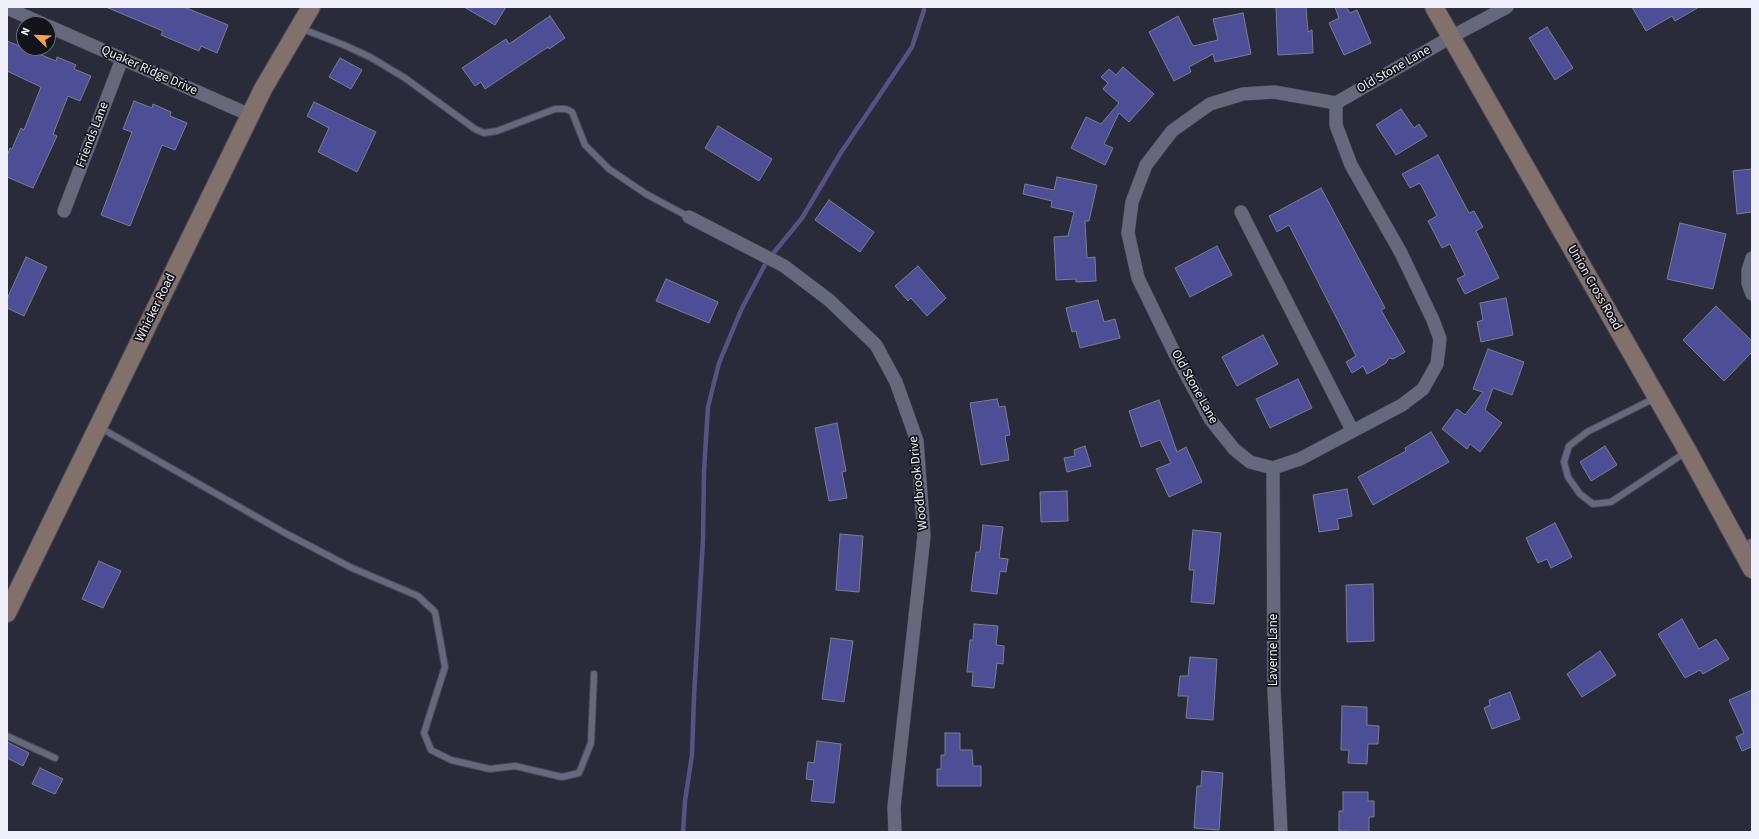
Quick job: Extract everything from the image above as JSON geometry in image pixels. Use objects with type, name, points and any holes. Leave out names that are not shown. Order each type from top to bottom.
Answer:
[{"type":"street","name":"Whicker Road","points":[[7,613],[263,89],[311,7]]},
{"type":"street","name":"Union Cross Road","points":[[1434,7],[1656,397],[1748,549],[1752,570]]},
{"type":"street","name":"Old Stone Lane","points":[[1273,468],[1250,462],[1234,450],[1210,419],[1178,359],[1138,278],[1128,234],[1132,202],[1146,165],[1172,131],[1210,104],[1243,94],[1274,92],[1336,103],[1451,37],[1507,7]]},
{"type":"street","points":[[7,8],[25,16]]},
{"type":"street","name":"Quaker Ridge Drive","points":[[56,30],[250,115]]},
{"type":"street","name":"Friends Lane","points":[[64,211],[122,59]]},
{"type":"street","points":[[1273,468],[1300,459],[1352,430],[1402,405],[1423,389],[1437,364],[1440,339],[1433,320],[1401,253],[1351,165],[1336,125],[1336,103]]},
{"type":"street","points":[[1241,212],[1352,430]]},
{"type":"street","name":"Woodbrook Drive","points":[[689,217],[784,266],[829,300],[866,335],[876,345],[896,382],[917,441],[924,536],[894,807],[895,832]]},
{"type":"street","points":[[1752,258],[1748,271],[1748,283],[1752,294]]},
{"type":"street","name":"Laverne Lane","points":[[1273,468],[1274,690],[1281,832]]},
{"type":"lane","points":[[299,28],[344,45],[370,57],[405,78],[475,129],[484,133],[497,132],[555,109],[566,109],[572,112],[585,145],[609,169],[646,194],[689,217]]},
{"type":"lane","points":[[1656,397],[1587,432],[1568,446],[1564,462],[1568,477],[1580,494],[1593,504],[1611,502],[1687,450]]},
{"type":"lane","points":[[98,426],[285,533],[352,568],[418,596],[435,612],[445,667],[424,733],[431,750],[451,760],[490,769],[515,766],[562,777],[579,773],[591,743],[594,674]]},
{"type":"lane","points":[[7,736],[55,758]]},
{"type":"building","points":[[106,7],[184,7],[228,25],[217,53],[201,46],[199,51],[161,35],[163,31]]},
{"type":"building","points":[[464,7],[506,7],[495,25]]},
{"type":"building","points":[[1276,7],[1306,7],[1308,32],[1312,30],[1313,53],[1278,55]]},
{"type":"building","points":[[1335,7],[1346,7],[1350,13],[1357,10],[1371,43],[1344,55],[1329,23],[1339,18]]},
{"type":"building","points":[[1632,7],[1699,7],[1675,21],[1672,16],[1646,31]]},
{"type":"building","points":[[1243,13],[1251,54],[1215,62],[1213,54],[1189,67],[1191,72],[1174,81],[1149,32],[1178,16],[1193,46],[1218,40],[1213,19]]},
{"type":"building","points":[[550,16],[565,38],[549,49],[548,47],[485,89],[481,82],[475,86],[462,68],[506,39],[509,44]]},
{"type":"building","points":[[1547,27],[1573,68],[1555,80],[1529,38]]},
{"type":"building","points":[[7,41],[16,45],[16,56],[44,56],[56,61],[57,57],[76,65],[74,69],[91,76],[80,101],[68,96],[53,134],[57,136],[33,188],[7,177],[7,156],[10,148],[12,149],[21,128],[24,130],[41,87],[7,71]]},
{"type":"building","points":[[340,58],[362,70],[351,89],[329,77]]},
{"type":"building","points":[[1123,67],[1154,94],[1129,122],[1119,113],[1104,144],[1113,148],[1105,165],[1071,148],[1086,117],[1101,124],[1119,103],[1103,89],[1108,83],[1101,77],[1109,69],[1116,75]]},
{"type":"building","points":[[134,101],[152,108],[153,104],[171,112],[170,116],[187,123],[175,150],[162,145],[130,226],[101,215],[132,132],[123,129]]},
{"type":"building","points":[[314,102],[376,132],[357,172],[318,152],[329,128],[307,116]]},
{"type":"building","points":[[1401,109],[1414,128],[1419,124],[1427,136],[1396,155],[1376,125]]},
{"type":"building","points":[[718,126],[772,159],[759,181],[705,148]]},
{"type":"building","points":[[1438,155],[1469,213],[1474,211],[1483,227],[1476,231],[1499,278],[1465,294],[1457,279],[1465,275],[1450,244],[1442,248],[1428,221],[1437,216],[1420,183],[1410,188],[1402,174]]},
{"type":"building","points":[[1752,169],[1752,212],[1737,214],[1733,171]]},
{"type":"building","points":[[1057,177],[1097,185],[1089,221],[1085,221],[1087,258],[1095,257],[1096,281],[1076,282],[1076,279],[1056,280],[1054,237],[1068,236],[1074,212],[1051,207],[1052,201],[1023,194],[1025,184],[1054,190]]},
{"type":"building","points":[[1321,188],[1385,308],[1381,310],[1405,352],[1393,359],[1389,358],[1386,363],[1367,374],[1363,366],[1352,373],[1346,362],[1356,356],[1289,225],[1277,232],[1269,216]]},
{"type":"building","points":[[829,200],[874,232],[860,252],[815,220]]},
{"type":"building","points":[[1680,223],[1726,234],[1713,289],[1667,279]]},
{"type":"building","points":[[1217,246],[1232,275],[1190,297],[1175,268]]},
{"type":"building","points":[[26,257],[47,267],[24,316],[7,308],[7,299]]},
{"type":"building","points":[[918,266],[946,298],[927,316],[911,298],[908,301],[895,286]]},
{"type":"building","points":[[666,279],[718,302],[709,323],[656,301]]},
{"type":"building","points":[[1506,298],[1513,335],[1481,342],[1477,322],[1483,320],[1480,303]]},
{"type":"building","points":[[1098,300],[1104,322],[1115,319],[1120,338],[1080,348],[1076,331],[1072,332],[1066,308]]},
{"type":"building","points":[[1716,306],[1752,341],[1752,352],[1724,381],[1683,340]]},
{"type":"building","points":[[1263,335],[1278,364],[1237,386],[1222,357]]},
{"type":"building","points":[[1488,349],[1524,362],[1512,395],[1493,388],[1485,410],[1502,423],[1480,452],[1470,444],[1467,449],[1442,429],[1457,409],[1465,415],[1483,392],[1473,389]]},
{"type":"building","points":[[1298,379],[1312,408],[1270,428],[1256,399]]},
{"type":"building","points":[[997,399],[999,407],[1005,406],[1010,435],[1005,436],[1009,460],[981,465],[970,403]]},
{"type":"building","points":[[1159,400],[1177,452],[1186,447],[1202,482],[1169,497],[1156,469],[1171,463],[1160,440],[1141,447],[1129,411]]},
{"type":"building","points":[[837,423],[846,471],[842,472],[847,498],[829,501],[815,428]]},
{"type":"building","points":[[1431,432],[1449,462],[1373,505],[1358,477],[1406,451],[1405,448]]},
{"type":"building","points":[[1085,446],[1091,466],[1067,472],[1064,458],[1075,456],[1074,450]]},
{"type":"building","points":[[1605,446],[1617,465],[1591,481],[1580,462]]},
{"type":"building","points":[[1347,489],[1352,516],[1337,519],[1339,529],[1319,532],[1313,495]]},
{"type":"building","points":[[1067,491],[1068,521],[1041,522],[1040,492]]},
{"type":"building","points":[[1555,523],[1572,557],[1551,568],[1547,559],[1538,563],[1526,538]]},
{"type":"building","points":[[983,525],[1003,527],[999,558],[1008,559],[1006,572],[1000,571],[997,594],[971,591],[976,552],[980,552]]},
{"type":"building","points":[[1193,530],[1221,533],[1214,604],[1191,602],[1194,570],[1189,570]]},
{"type":"building","points":[[840,534],[863,536],[859,592],[836,590]]},
{"type":"building","points":[[99,561],[121,571],[103,608],[82,599]]},
{"type":"building","points":[[1373,584],[1374,641],[1347,642],[1346,585]]},
{"type":"building","points":[[1682,619],[1699,649],[1716,639],[1729,659],[1703,674],[1700,670],[1685,678],[1658,634]]},
{"type":"building","points":[[974,624],[998,626],[996,645],[1004,646],[1003,664],[997,663],[994,688],[972,686],[973,672],[967,672],[970,640],[973,640]]},
{"type":"building","points":[[831,638],[853,641],[844,702],[822,699]]},
{"type":"building","points":[[1600,651],[1616,675],[1582,697],[1567,674]]},
{"type":"building","points":[[1190,657],[1217,659],[1213,720],[1186,718],[1188,696],[1178,696],[1180,676],[1188,676]]},
{"type":"building","points":[[1752,690],[1752,750],[1751,747],[1742,751],[1736,737],[1744,733],[1729,700]]},
{"type":"building","points":[[1510,692],[1520,719],[1492,729],[1484,708],[1490,705],[1489,700]]},
{"type":"building","points":[[1342,706],[1367,707],[1367,725],[1379,726],[1378,744],[1368,744],[1367,764],[1348,763],[1349,750],[1341,750]]},
{"type":"building","points":[[945,733],[960,733],[960,750],[972,750],[973,766],[981,766],[981,786],[937,786],[937,769],[941,769],[941,755],[945,755]]},
{"type":"building","points":[[817,741],[841,744],[834,803],[811,801],[814,780],[806,779],[808,762],[814,763]]},
{"type":"building","points":[[7,742],[29,753],[23,766],[7,758]]},
{"type":"building","points":[[40,768],[63,779],[55,794],[32,784]]},
{"type":"building","points":[[1202,771],[1223,773],[1219,830],[1194,828],[1197,786],[1201,786]]},
{"type":"building","points":[[1343,792],[1368,792],[1368,801],[1374,801],[1374,817],[1369,817],[1369,832],[1339,831],[1339,811],[1343,811]]},
{"type":"waterway","points":[[683,832],[685,801],[692,755],[708,407],[719,363],[742,308],[767,261],[802,218],[840,154],[912,47],[924,10]]}]
